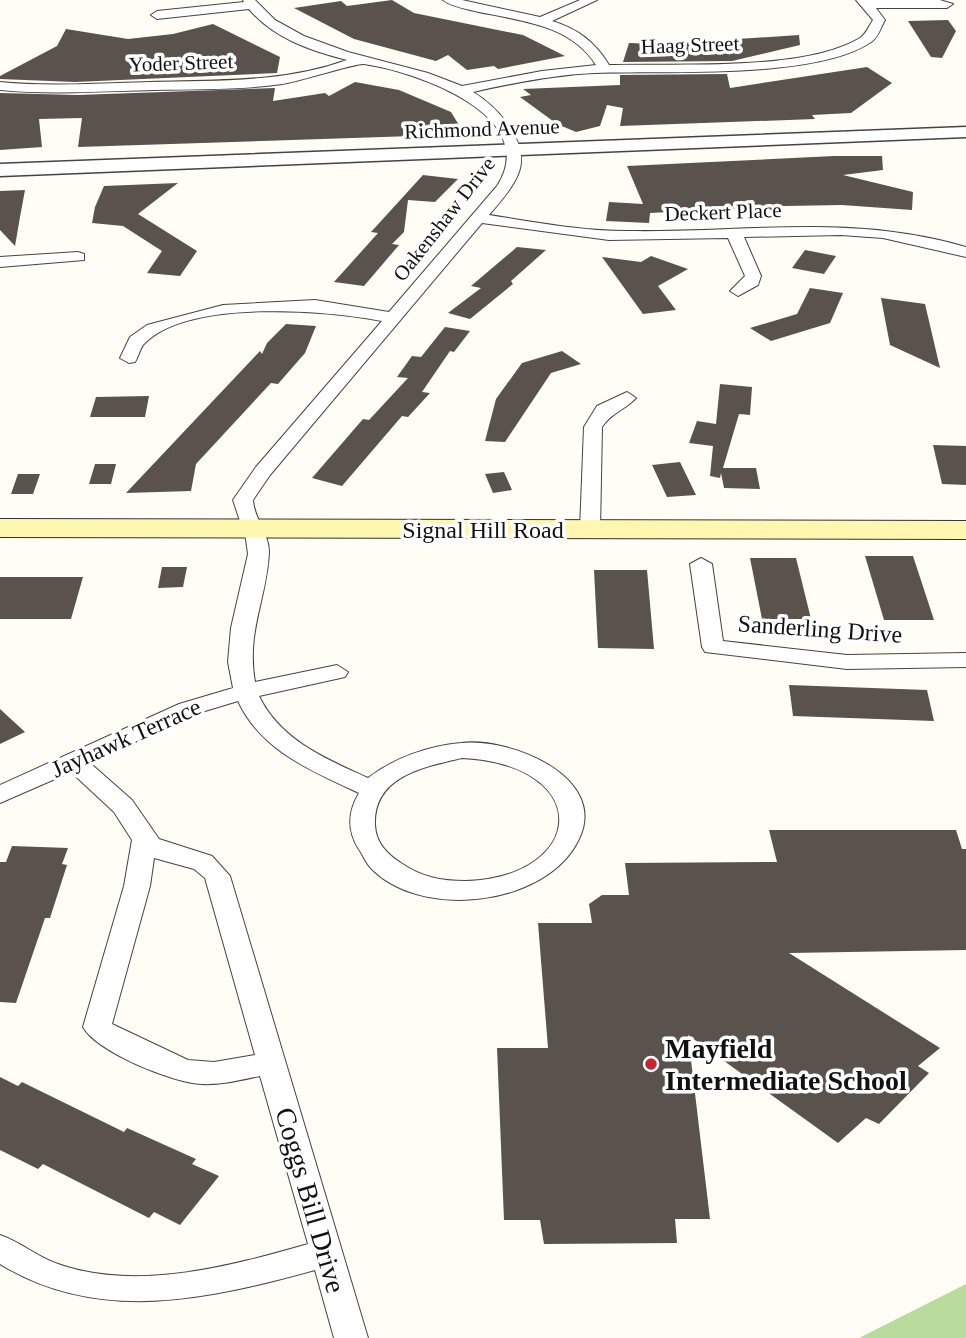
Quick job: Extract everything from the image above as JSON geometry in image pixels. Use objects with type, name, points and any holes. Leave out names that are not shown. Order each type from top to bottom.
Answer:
[{"type":"main road","name":"Signal Hill Road","points":[[0,528],[966,530]]},
{"type":"street","points":[[449,0],[539,22],[581,39],[597,54],[605,68]]},
{"type":"street","points":[[539,22],[591,0]]},
{"type":"street","points":[[157,15],[250,3]]},
{"type":"street","name":"Oakenshaw Drive","points":[[243,692],[239,657],[257,551],[254,528],[243,505],[249,488],[480,218],[511,177],[516,162],[515,150],[499,120],[484,105],[460,91],[292,36],[250,3]]},
{"type":"street","points":[[866,3],[947,5]]},
{"type":"street","name":"Haag Street","points":[[460,91],[536,75],[605,68],[788,62],[838,54],[863,44],[877,33],[879,20],[866,3]]},
{"type":"street","name":"Yoder Street","points":[[0,86],[63,89],[268,81],[322,73],[361,60]]},
{"type":"street","name":"Richmond Avenue","points":[[0,170],[966,132]]},
{"type":"street","name":"Deckert Place","points":[[480,218],[612,236],[831,229],[880,232],[929,241],[966,252]]},
{"type":"street","points":[[734,233],[753,276],[752,281],[738,291]]},
{"type":"street","points":[[0,262],[78,257]]},
{"type":"street","points":[[129,358],[133,345],[150,332],[224,310],[272,305],[316,305],[394,318]]},
{"type":"street","points":[[590,530],[593,428],[604,410],[627,398]]},
{"type":"street","name":"Sanderling Drive","points":[[701,564],[713,647],[847,662],[966,660]]},
{"type":"street","name":"Jayhawk Terrace","points":[[0,795],[168,716],[243,692],[337,672]]},
{"type":"street","points":[[243,692],[274,737],[295,752],[370,789]]},
{"type":"street","points":[[486,751],[513,757],[549,775],[563,791],[570,805],[572,824],[568,840],[556,858],[541,870],[516,882],[490,889],[442,890],[403,878],[382,864],[366,846],[359,828],[361,807],[370,789],[387,773],[409,761],[433,753],[486,751]]},
{"type":"street","points":[[74,761],[129,814],[144,841],[137,886],[97,1027],[176,1070],[192,1074],[207,1075],[271,1063]]},
{"type":"street","name":"Coggs Bill Drive","points":[[144,841],[164,852],[197,859],[211,867],[217,876],[351,1338]]},
{"type":"street","points":[[0,1248],[24,1263],[63,1280],[140,1288],[225,1279],[326,1253]]},
{"type":"green space","points":[[966,1284],[966,1338],[859,1338]]},
{"type":"building","points":[[392,0],[414,13],[523,35],[565,56],[498,69],[494,66],[467,70],[448,55],[436,61],[354,39],[294,8],[341,1],[347,6]]},
{"type":"building","points":[[948,20],[956,31],[942,58],[931,57],[908,21]]},
{"type":"building","points":[[213,24],[280,57],[277,73],[75,82],[0,79],[0,76],[57,46],[66,29],[128,39],[173,34]]},
{"type":"building","points":[[799,35],[800,45],[732,61],[623,62],[629,43],[660,44]]},
{"type":"building","points":[[867,67],[892,83],[851,113],[812,115],[815,119],[620,126],[623,108],[607,105],[600,126],[576,132],[557,124],[520,97],[531,95],[523,89],[620,85],[620,75],[727,74],[730,88]]},
{"type":"building","points":[[355,82],[399,90],[451,112],[462,130],[413,136],[78,147],[82,118],[39,119],[42,147],[0,150],[0,93],[77,95],[275,88],[273,101],[325,93],[329,96]]},
{"type":"building","points":[[882,156],[883,170],[843,175],[913,192],[912,210],[842,205],[785,206],[650,213],[649,223],[606,221],[609,202],[643,204],[627,166]]},
{"type":"building","points":[[423,175],[458,179],[435,202],[408,200],[404,232],[392,244],[399,245],[364,286],[334,282],[378,233],[371,232]]},
{"type":"building","points":[[178,183],[138,214],[197,251],[180,276],[147,273],[162,251],[123,226],[92,223],[95,207],[104,186]]},
{"type":"building","points":[[25,190],[15,246],[0,230],[0,191]]},
{"type":"building","points":[[517,247],[546,250],[511,281],[513,284],[470,319],[448,313],[481,288],[471,286]]},
{"type":"building","points":[[805,250],[836,256],[824,274],[792,268]]},
{"type":"building","points":[[651,256],[688,269],[658,286],[676,310],[643,314],[602,257],[641,262]]},
{"type":"building","points":[[810,288],[843,293],[830,323],[771,341],[750,328],[797,314]]},
{"type":"building","points":[[881,298],[925,304],[940,368],[890,345]]},
{"type":"building","points":[[286,324],[316,326],[305,353],[278,384],[271,383],[196,464],[191,491],[126,493],[260,351],[262,354],[267,343]]},
{"type":"building","points":[[445,327],[470,331],[454,352],[450,351],[422,392],[430,393],[408,417],[402,416],[342,486],[312,478],[363,419],[369,420],[408,378],[397,377],[412,356],[421,357]]},
{"type":"building","points":[[562,351],[581,364],[551,373],[505,442],[485,441],[496,399],[522,363]]},
{"type":"building","points":[[720,384],[752,387],[750,415],[739,414],[723,468],[756,468],[760,489],[724,488],[721,473],[720,478],[710,476],[713,446],[689,443],[697,421],[716,424]]},
{"type":"building","points":[[149,396],[145,417],[90,417],[96,397]]},
{"type":"building","points":[[933,445],[966,446],[966,485],[942,484]]},
{"type":"building","points":[[680,462],[696,495],[667,497],[652,465]]},
{"type":"building","points":[[95,464],[116,464],[111,484],[89,484]]},
{"type":"building","points":[[504,472],[512,490],[493,493],[485,474]]},
{"type":"building","points":[[18,474],[40,474],[33,494],[11,494]]},
{"type":"building","points":[[865,556],[913,556],[934,620],[884,620]]},
{"type":"building","points":[[750,558],[796,558],[811,619],[762,619]]},
{"type":"building","points":[[162,567],[187,567],[183,587],[158,588]]},
{"type":"building","points":[[594,570],[647,570],[654,649],[598,648]]},
{"type":"building","points":[[0,577],[83,577],[71,619],[0,619]]},
{"type":"building","points":[[789,685],[927,690],[934,721],[793,716]]},
{"type":"building","points":[[0,709],[25,732],[0,744]]},
{"type":"building","points":[[769,830],[956,830],[962,849],[966,849],[966,950],[789,953],[940,1048],[918,1066],[929,1073],[879,1124],[866,1118],[838,1143],[688,1035],[710,1219],[675,1219],[677,1243],[544,1244],[540,1220],[504,1220],[497,1048],[548,1048],[538,923],[592,923],[589,904],[602,895],[629,895],[625,863],[777,862]]},
{"type":"building","points":[[12,846],[68,848],[62,864],[67,865],[50,918],[45,918],[16,1003],[0,1002],[0,862],[6,862]]},
{"type":"building","points":[[0,1077],[18,1086],[22,1082],[124,1132],[127,1128],[196,1159],[192,1164],[219,1176],[180,1225],[154,1212],[149,1218],[43,1164],[38,1169],[0,1150]]},
{"type":"place","name":"Mayfield Intermediate School","points":[[651,1064]]}]
